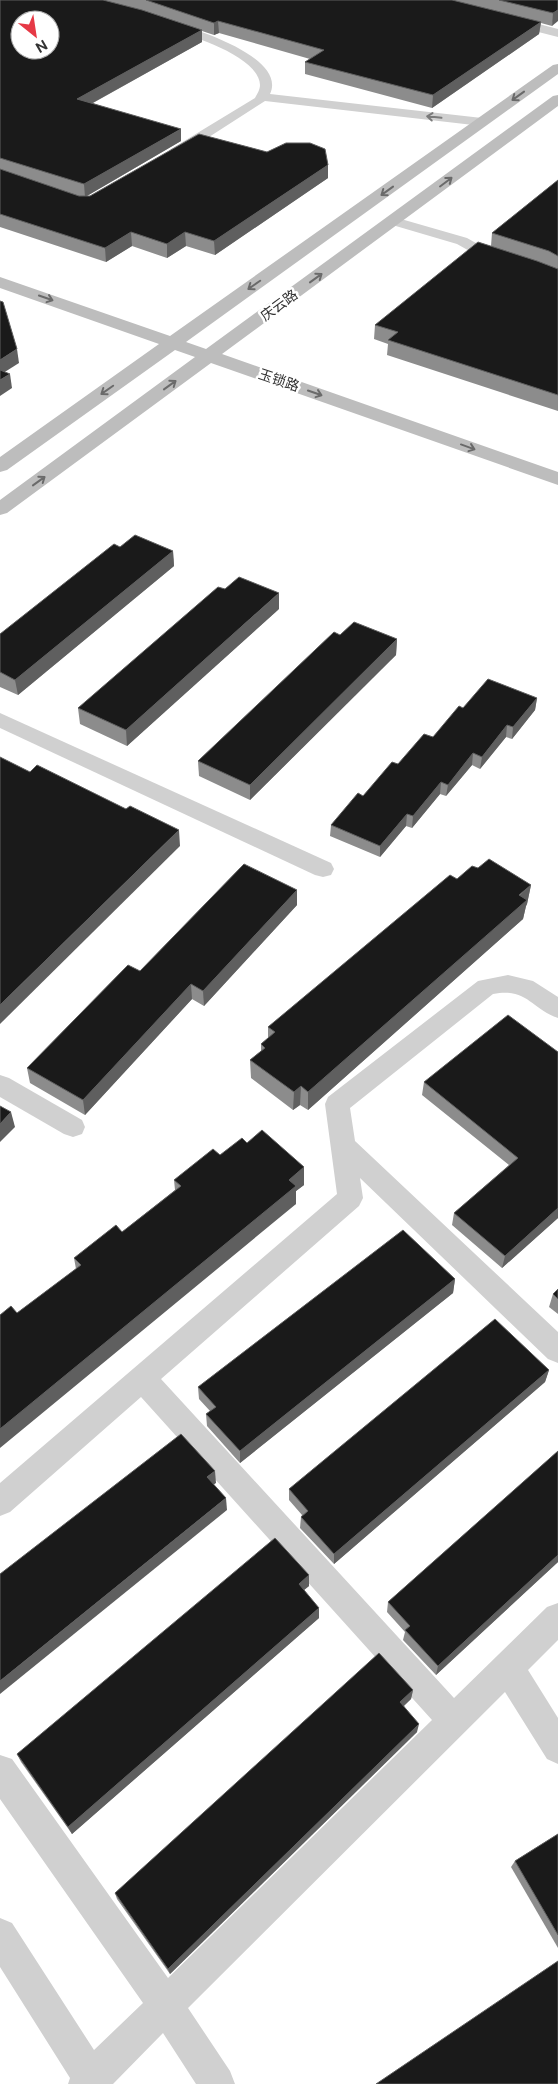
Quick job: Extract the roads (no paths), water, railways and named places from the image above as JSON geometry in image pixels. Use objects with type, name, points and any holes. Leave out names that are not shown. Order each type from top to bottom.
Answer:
[{"type":"main road","name":"庆云路","points":[[0,466],[558,68]]},
{"type":"main road","name":"庆云路","points":[[0,509],[558,99]]},
{"type":"main road","name":"玉锁路","points":[[0,265],[245,350]]},
{"type":"main road","name":"玉锁路","points":[[0,282],[558,479]]},
{"type":"street","points":[[492,16],[558,33]]},
{"type":"lane","points":[[161,23],[213,41],[251,61],[265,77],[266,89],[261,98],[244,111],[167,157]]},
{"type":"lane","points":[[261,98],[482,122]]},
{"type":"lane","points":[[244,111],[263,113]]},
{"type":"lane","points":[[444,134],[463,136]]},
{"type":"lane","points":[[394,221],[462,241],[478,250],[541,270],[558,280]]},
{"type":"lane","points":[[0,720],[323,869]]},
{"type":"lane","points":[[0,1502],[350,1198],[337,1104],[486,987],[514,983],[537,992],[558,1009]]},
{"type":"lane","points":[[0,1085],[73,1127]]},
{"type":"lane","points":[[343,1146],[558,1350]]},
{"type":"lane","points":[[142,1378],[454,1721]]},
{"type":"lane","points":[[0,1935],[91,2082],[166,2005],[558,1618]]},
{"type":"lane","points":[[508,1667],[558,1748]]},
{"type":"lane","points":[[0,1771],[166,2005],[216,2084]]}]
